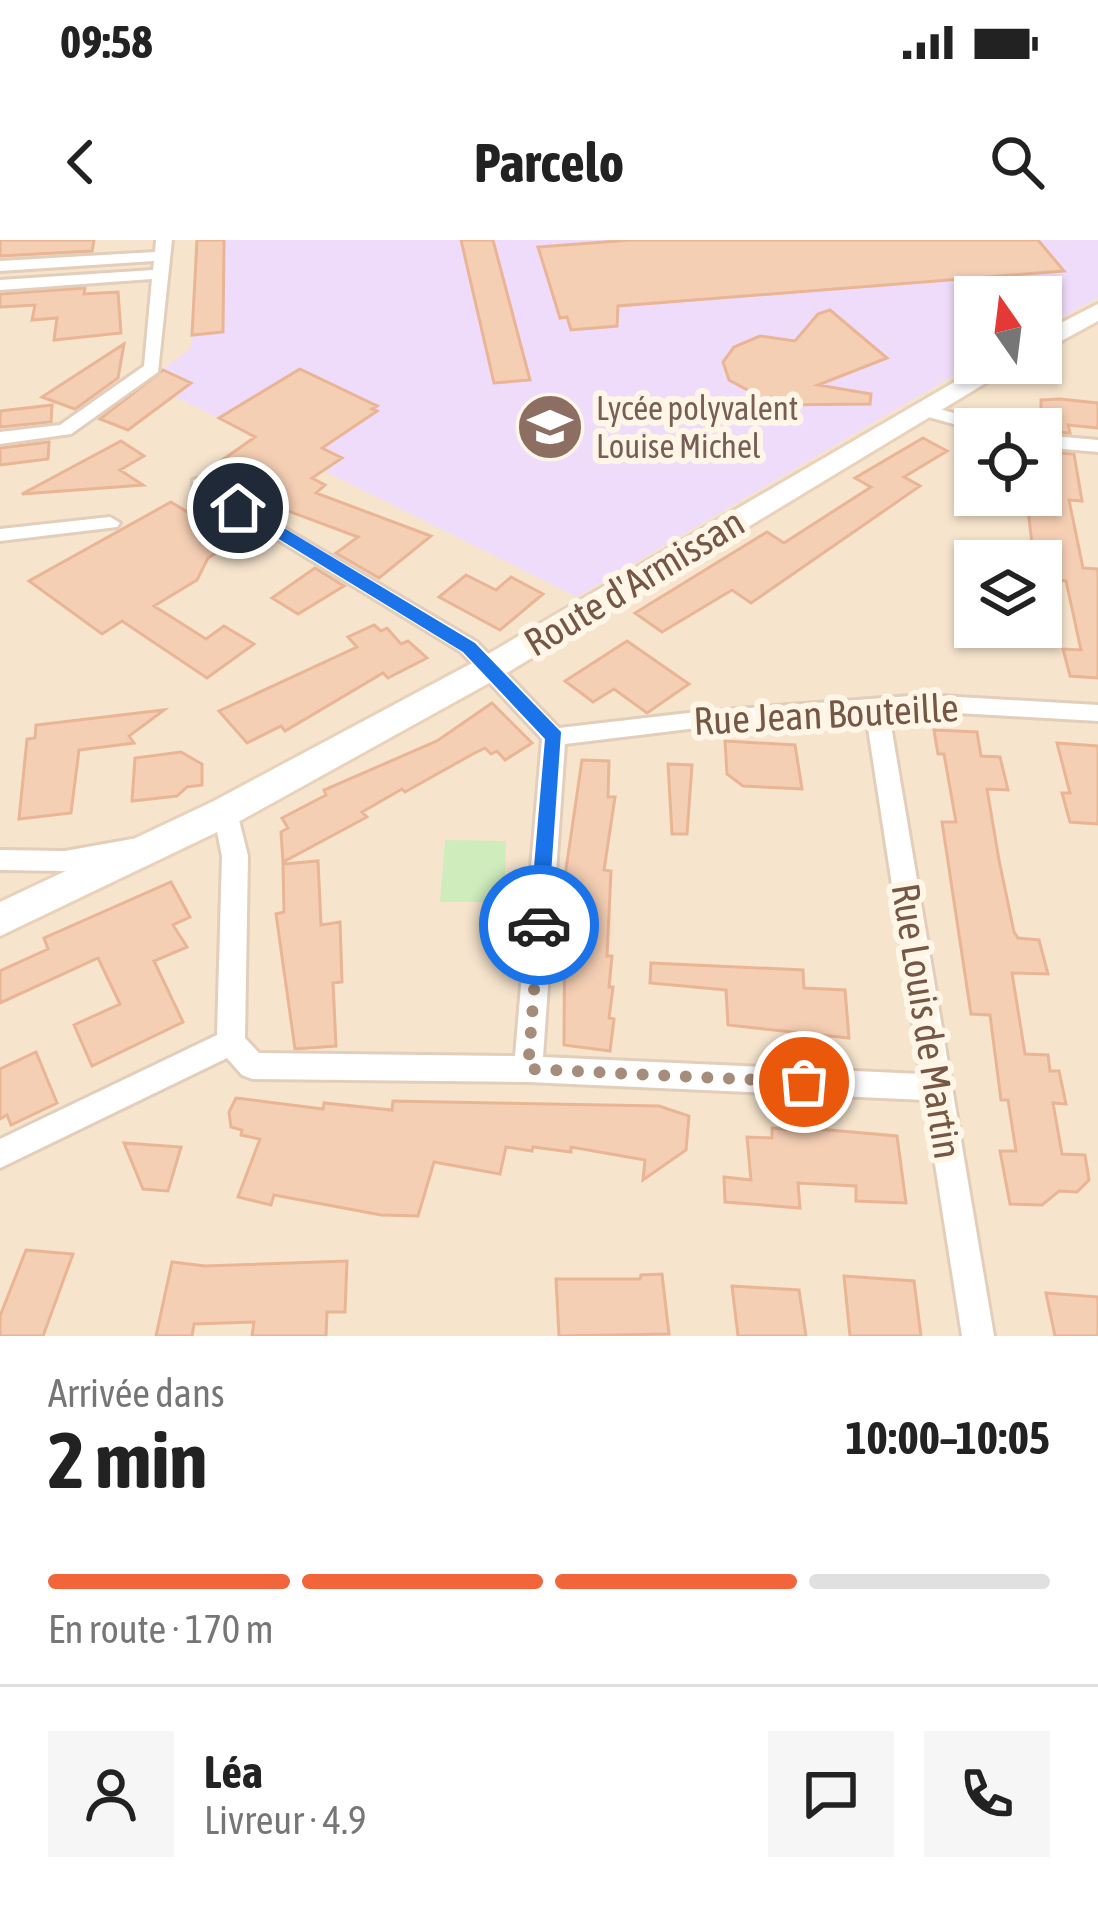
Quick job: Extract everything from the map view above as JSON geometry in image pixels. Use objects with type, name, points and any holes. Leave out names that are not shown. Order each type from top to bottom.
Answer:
[{"type":"street","points":[[0,266],[163,256]]},
{"type":"street","points":[[0,285],[163,256]]},
{"type":"street","points":[[0,438],[65,430],[152,368],[163,256]]},
{"type":"street","points":[[1062,332],[1098,311]]},
{"type":"street","name":"Route d'Armissan","points":[[0,920],[225,812],[488,669],[969,384]]},
{"type":"street","points":[[924,410],[954,418]]},
{"type":"street","points":[[1062,443],[1098,446]]},
{"type":"street","points":[[200,484],[469,647],[554,737],[528,1069]]},
{"type":"street","points":[[0,535],[110,523]]},
{"type":"street","name":"Rue Jean Bouteille","points":[[554,737],[924,703],[1098,713]]},
{"type":"street","name":"Rue Louis de Martin","points":[[876,706],[978,1336]]},
{"type":"street","points":[[225,812],[235,856],[231,1042],[252,1066],[528,1069],[938,1088]]},
{"type":"street","points":[[0,860],[65,862],[158,844]]},
{"type":"street","points":[[0,1155],[231,1042]]},
{"type":"shaded area","points":[[0,240],[1098,240],[1098,1336],[0,1336]]},
{"type":"shaded area","name":"Lycée polyvalent Louise Michel","points":[[197,240],[1098,240],[1098,298],[1062,317],[1062,276],[954,276],[954,375],[577,597],[146,382],[191,348]]},
{"type":"green space","points":[[445,840],[506,841],[504,902],[440,902]]},
{"type":"building","points":[[0,240],[94,240],[92,251],[0,256]]},
{"type":"building","points":[[197,240],[224,240],[223,332],[192,335]]},
{"type":"building","points":[[461,240],[493,240],[530,380],[494,383]]},
{"type":"building","points":[[631,240],[1038,240],[1064,271],[954,276],[954,280],[618,306],[617,326],[571,330],[567,317],[560,318],[538,247]]},
{"type":"building","points":[[85,288],[84,294],[118,292],[121,333],[54,340],[57,318],[32,320],[35,305],[0,307],[0,294]]},
{"type":"building","points":[[830,310],[887,358],[818,385],[871,394],[870,404],[775,405],[729,380],[723,362],[734,347],[760,336],[795,341],[818,314]]},
{"type":"building","points":[[124,344],[118,378],[75,409],[42,397]]},
{"type":"building","points":[[300,369],[377,406],[372,409],[377,411],[322,448],[342,458],[312,478],[325,485],[316,493],[431,536],[379,578],[336,553],[358,537],[280,508],[211,468],[255,437],[219,418]]},
{"type":"building","points":[[163,370],[191,383],[128,430],[100,419]]},
{"type":"building","points":[[1041,400],[1098,403],[1098,428],[1068,425],[1070,433],[1062,432],[1062,408],[1041,408]]},
{"type":"building","points":[[52,405],[51,422],[0,427],[0,411]]},
{"type":"building","points":[[923,438],[947,451],[904,477],[920,486],[751,603],[732,590],[662,632],[635,613],[767,532],[784,543],[871,487],[855,478]]},
{"type":"building","points":[[121,441],[144,456],[120,470],[143,485],[22,494]]},
{"type":"building","points":[[49,442],[48,459],[0,465],[0,448]]},
{"type":"building","points":[[1062,453],[1074,454],[1082,501],[1069,500],[1083,568],[1098,569],[1098,678],[1070,676],[1063,649],[1081,650],[1066,581],[1062,580],[1062,540],[1032,540],[1029,516],[1062,516]]},
{"type":"building","points":[[171,502],[235,541],[208,558],[197,580],[154,606],[206,639],[224,626],[254,644],[207,678],[122,621],[102,634],[29,581]]},
{"type":"building","points":[[315,568],[344,586],[298,614],[272,598]]},
{"type":"building","points":[[466,575],[496,590],[511,577],[543,594],[500,630],[439,597]]},
{"type":"building","points":[[374,625],[381,631],[387,628],[401,644],[408,641],[427,658],[388,678],[383,673],[285,731],[281,726],[247,743],[219,711],[357,647],[348,637]]},
{"type":"building","points":[[627,641],[689,684],[647,713],[614,689],[593,702],[565,681]]},
{"type":"building","points":[[492,703],[532,743],[505,760],[497,751],[491,754],[485,748],[405,792],[402,789],[362,812],[367,817],[283,862],[281,832],[288,828],[282,818],[326,795],[324,790],[437,741]]},
{"type":"building","points":[[164,710],[129,736],[134,743],[79,750],[71,813],[19,819],[27,739],[35,738],[36,725]]},
{"type":"building","points":[[934,730],[977,732],[981,756],[1000,757],[1008,790],[987,789],[1014,932],[1018,938],[1039,940],[1048,974],[1012,973],[1025,1054],[1048,1055],[1050,1071],[1059,1071],[1066,1104],[1053,1103],[1062,1154],[1085,1155],[1089,1180],[1077,1192],[1059,1191],[1042,1205],[1010,1204],[1000,1151],[1016,1151],[1008,1100],[1001,1100],[990,1015],[971,1014],[942,822],[956,822],[944,754],[938,754]]},
{"type":"building","points":[[725,741],[795,745],[802,789],[743,786],[727,774]]},
{"type":"building","points":[[1057,743],[1098,746],[1098,824],[1070,822],[1062,793],[1070,793]]},
{"type":"building","points":[[181,752],[202,764],[202,785],[187,787],[177,796],[132,801],[135,758]]},
{"type":"building","points":[[582,760],[609,761],[608,797],[615,797],[604,870],[611,871],[607,956],[612,956],[609,1018],[614,1019],[610,1051],[564,1045],[565,876]]},
{"type":"building","points":[[668,764],[692,765],[687,834],[672,834]]},
{"type":"building","points":[[318,861],[321,925],[340,922],[342,982],[333,983],[336,1046],[295,1049],[276,914],[284,912],[283,864]]},
{"type":"building","points":[[171,882],[190,917],[173,925],[187,947],[154,961],[183,1022],[92,1066],[74,1025],[120,1004],[98,958],[0,1003],[0,971],[48,949],[44,938]]},
{"type":"building","points":[[651,963],[803,970],[804,988],[845,990],[849,1038],[728,1025],[726,990],[650,983]]},
{"type":"building","points":[[36,1052],[57,1103],[11,1125],[7,1115],[0,1119],[0,1069]]},
{"type":"building","points":[[236,1098],[323,1109],[324,1103],[392,1110],[393,1101],[659,1106],[689,1116],[686,1150],[643,1180],[645,1160],[571,1147],[571,1152],[506,1147],[500,1174],[434,1162],[418,1216],[381,1215],[274,1195],[271,1205],[238,1197],[260,1139],[231,1127],[229,1112]]},
{"type":"building","points":[[793,1118],[817,1120],[818,1129],[897,1136],[906,1203],[856,1201],[856,1186],[798,1183],[800,1208],[725,1202],[724,1177],[751,1180],[747,1137],[772,1138],[772,1128],[794,1130]]},
{"type":"building","points":[[124,1143],[181,1147],[168,1191],[143,1189]]},
{"type":"building","points":[[26,1250],[73,1254],[43,1336],[0,1336],[0,1316]]},
{"type":"building","points":[[347,1261],[345,1312],[327,1312],[326,1336],[252,1336],[254,1322],[194,1324],[192,1336],[156,1336],[172,1262],[205,1266]]},
{"type":"building","points":[[662,1274],[669,1334],[559,1336],[556,1279],[640,1279],[641,1275]]},
{"type":"building","points":[[844,1276],[914,1281],[921,1336],[850,1336]]},
{"type":"building","points":[[732,1286],[799,1290],[806,1336],[738,1336]]},
{"type":"building","points":[[1046,1293],[1098,1297],[1098,1336],[1055,1336]]},
{"type":"way so far","points":[[539,925],[528,1069],[804,1082]]},
{"type":"place","name":"Lycée polyvalent Louise Michel","points":[[550,427]]},
{"type":"route","points":[[238,508],[469,647],[554,737],[539,925]]}]
